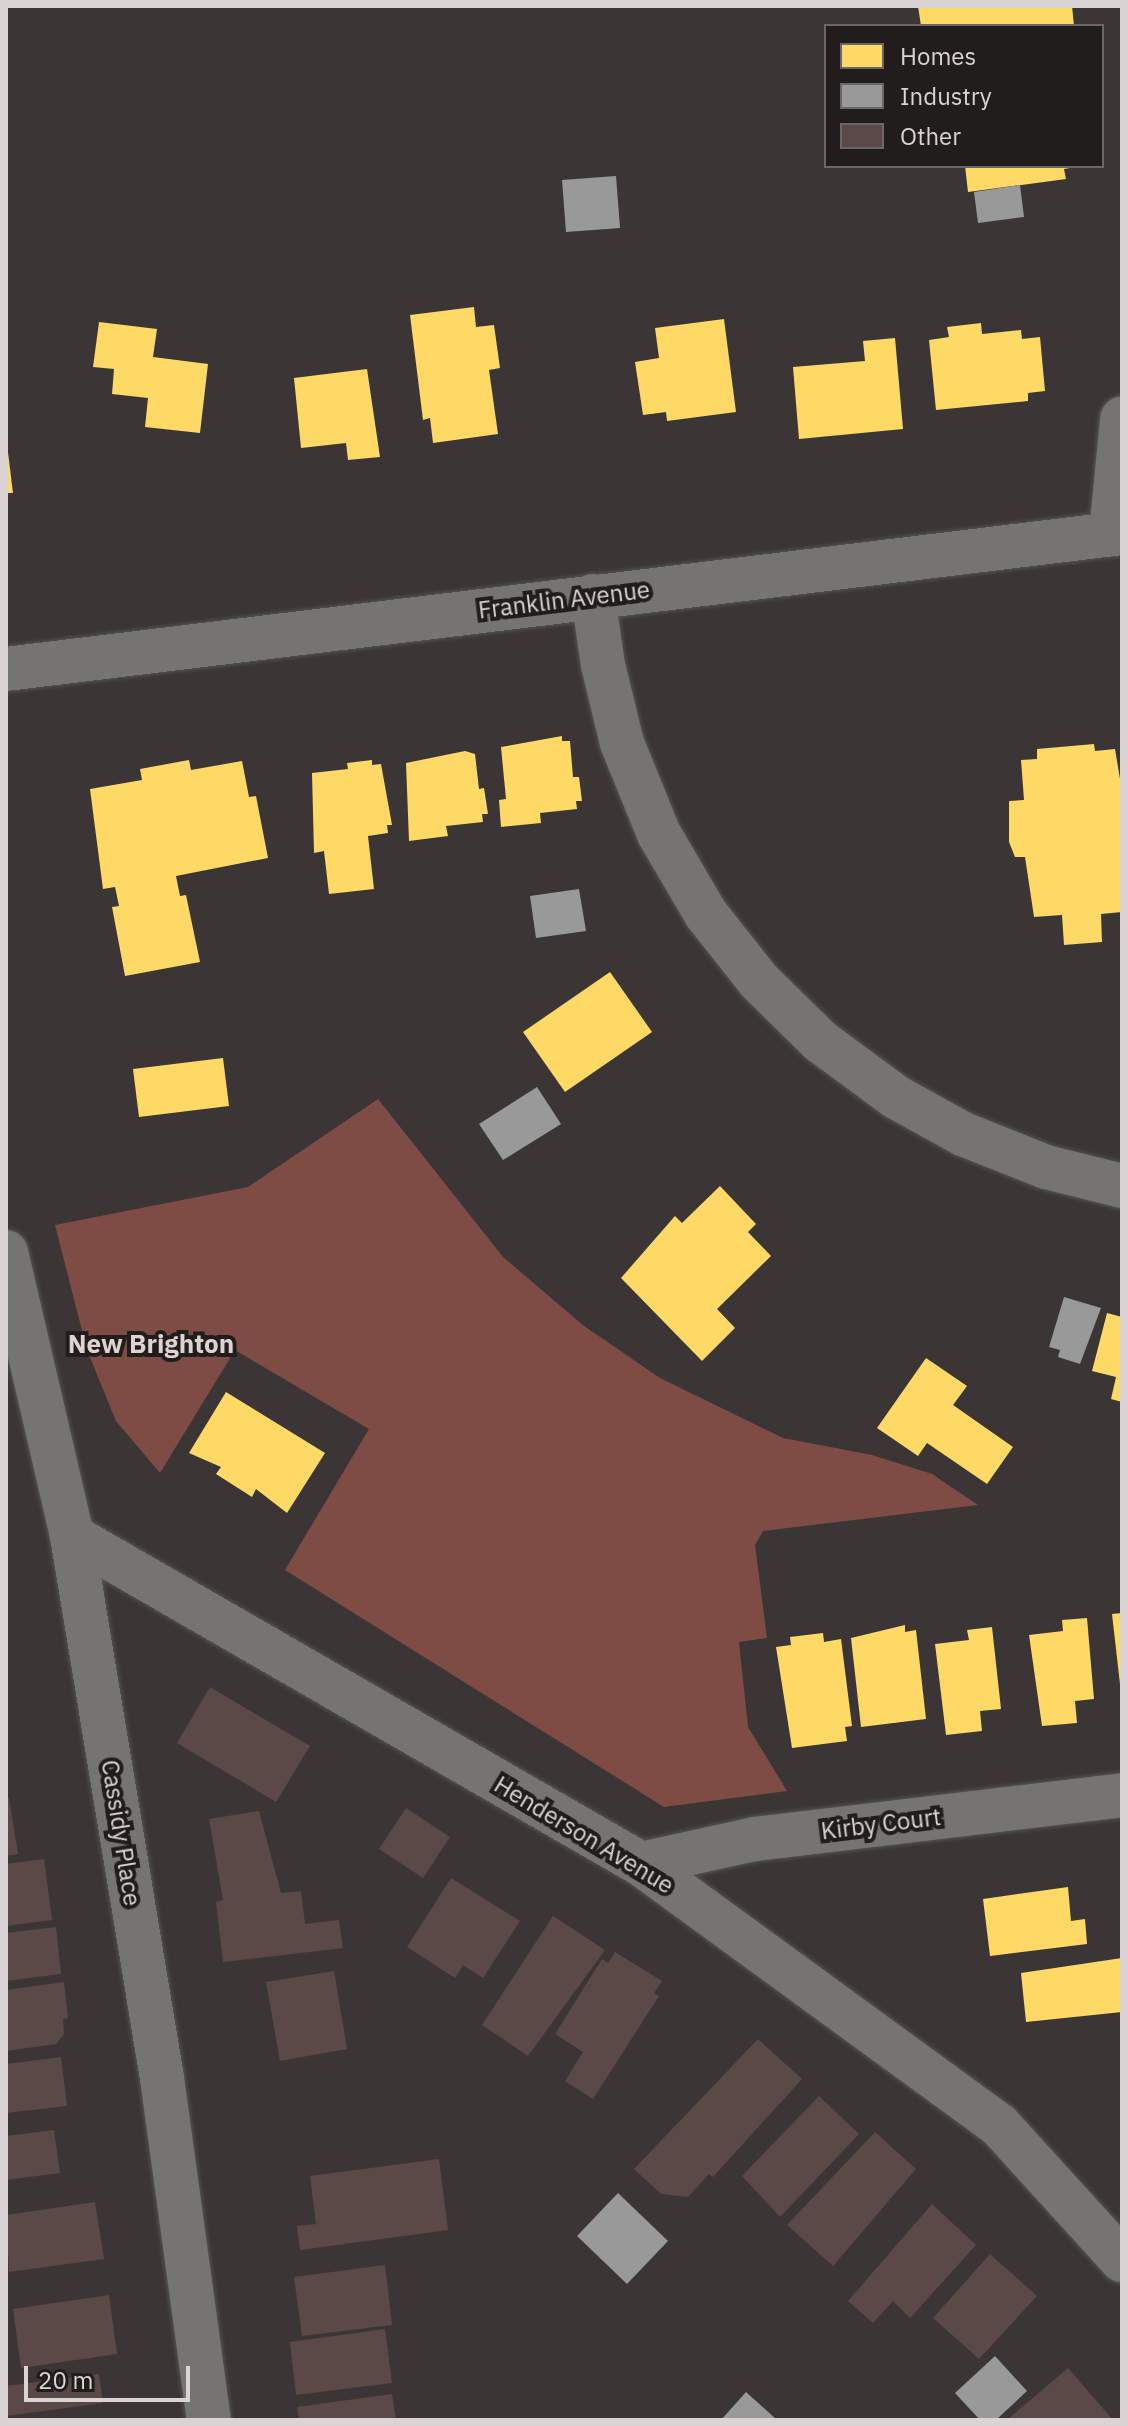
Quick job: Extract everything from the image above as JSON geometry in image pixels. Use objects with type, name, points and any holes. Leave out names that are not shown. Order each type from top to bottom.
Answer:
[{"type":"street","points":[[1116,533],[1122,419]]},
{"type":"street","name":"Franklin Avenue","points":[[6,669],[1116,533]]},
{"type":"street","points":[[593,596],[603,665],[622,743],[659,834],[706,914],[759,981],[820,1041],[896,1097],[963,1134],[1046,1167],[1122,1186]]},
{"type":"street","name":"Cassidy Place","points":[[6,1252],[72,1536],[162,2078],[209,2420]]},
{"type":"street","name":"Henderson Avenue","points":[[72,1536],[641,1864],[999,2125],[1122,2260]]},
{"type":"street","name":"Kirby Court","points":[[641,1864],[755,1839],[1122,1795]]},
{"type":"shaded area","points":[[378,1099],[503,1257],[584,1326],[660,1378],[783,1438],[872,1455],[932,1474],[978,1505],[763,1531],[755,1545],[767,1638],[739,1642],[748,1727],[787,1791],[664,1807],[285,1570],[369,1429],[235,1350],[160,1473],[116,1421],[87,1350],[55,1225],[248,1187]]},
{"type":"building: Homes","points":[[918,6],[1072,6],[1074,24],[921,24]]},
{"type":"building: Homes","points":[[965,168],[1070,168],[1064,169],[1066,179],[968,192]]},
{"type":"building: Homes","points":[[474,307],[476,327],[494,325],[500,368],[489,370],[498,434],[433,443],[430,418],[423,420],[410,315]]},
{"type":"building: Homes","points":[[724,319],[736,412],[667,421],[666,412],[643,415],[635,362],[659,358],[655,328]]},
{"type":"building: Homes","points":[[99,322],[157,329],[153,357],[208,364],[200,433],[145,427],[148,398],[112,394],[114,369],[93,367]]},
{"type":"building: Homes","points":[[981,323],[982,334],[1021,330],[1022,339],[1040,337],[1045,391],[1028,393],[1028,401],[936,410],[929,340],[949,337],[947,327]]},
{"type":"building: Homes","points":[[895,338],[903,429],[799,439],[793,367],[865,361],[863,341]]},
{"type":"building: Homes","points":[[367,369],[380,457],[348,460],[346,443],[301,448],[294,378]]},
{"type":"building: Homes","points":[[6,436],[13,493],[6,493]]},
{"type":"building: Homes","points":[[562,736],[562,741],[570,741],[573,777],[579,777],[582,801],[576,801],[577,809],[540,813],[541,823],[501,827],[499,800],[506,799],[501,747]]},
{"type":"building: Homes","points":[[1094,744],[1095,751],[1115,749],[1122,791],[1122,912],[1101,914],[1102,942],[1064,945],[1062,915],[1034,917],[1025,857],[1015,857],[1009,842],[1009,801],[1024,800],[1021,760],[1037,759],[1037,749]]},
{"type":"building: Homes","points":[[465,751],[475,754],[479,789],[484,788],[488,814],[482,814],[483,822],[446,826],[448,836],[409,841],[406,763]]},
{"type":"building: Homes","points":[[189,760],[191,770],[242,761],[249,797],[256,796],[268,858],[176,876],[180,896],[186,895],[200,962],[125,976],[112,907],[119,906],[115,887],[103,889],[90,789],[142,780],[140,769]]},
{"type":"building: Homes","points":[[372,760],[372,765],[381,764],[392,825],[387,825],[388,833],[368,836],[374,889],[329,894],[324,851],[314,853],[312,773],[348,769],[347,763]]},
{"type":"building: Homes","points":[[610,972],[652,1032],[565,1092],[523,1032]]},
{"type":"building: Homes","points":[[223,1058],[229,1106],[139,1117],[133,1069]]},
{"type":"building: Homes","points":[[720,1186],[756,1224],[748,1232],[771,1256],[717,1309],[735,1328],[702,1361],[621,1278],[675,1216],[682,1223]]},
{"type":"building: Homes","points":[[1107,1313],[1122,1317],[1122,1402],[1111,1399],[1116,1377],[1092,1371]]},
{"type":"building: Homes","points":[[926,1358],[967,1386],[953,1405],[1013,1447],[987,1484],[927,1443],[918,1456],[877,1428]]},
{"type":"building: Homes","points":[[226,1392],[325,1453],[287,1513],[256,1489],[252,1497],[216,1474],[221,1467],[189,1453]]},
{"type":"building: Homes","points":[[1122,1613],[1122,1684],[1120,1684],[1112,1614]]},
{"type":"building: Homes","points":[[1087,1618],[1094,1699],[1075,1701],[1077,1723],[1042,1726],[1029,1635],[1063,1631],[1062,1620]]},
{"type":"building: Homes","points":[[905,1625],[905,1632],[916,1630],[926,1719],[861,1727],[851,1638]]},
{"type":"building: Homes","points":[[992,1627],[1001,1709],[980,1711],[982,1731],[946,1735],[935,1644],[969,1640],[967,1630]]},
{"type":"building: Homes","points":[[823,1633],[824,1642],[841,1639],[852,1726],[845,1727],[847,1741],[792,1748],[776,1647],[791,1645],[790,1637]]},
{"type":"building: Homes","points":[[1068,1887],[1071,1921],[1085,1919],[1087,1944],[990,1956],[983,1899]]},
{"type":"building: Homes","points":[[1122,1958],[1122,2012],[1026,2022],[1021,1973]]},
{"type":"building: Industry","points":[[616,176],[620,228],[566,232],[562,180]]},
{"type":"building: Industry","points":[[1020,185],[1024,217],[978,223],[974,192]]},
{"type":"building: Industry","points":[[579,889],[586,931],[536,938],[530,896]]},
{"type":"building: Industry","points":[[537,1087],[561,1124],[503,1160],[479,1124]]},
{"type":"building: Industry","points":[[1064,1297],[1101,1308],[1080,1364],[1058,1357],[1060,1350],[1049,1347]]},
{"type":"building: Industry","points":[[618,2193],[668,2241],[627,2284],[577,2236]]},
{"type":"building: Industry","points":[[995,2356],[1027,2391],[996,2420],[980,2420],[955,2393]]},
{"type":"building: Industry","points":[[746,2392],[766,2410],[777,2420],[721,2420]]},
{"type":"building: Other","points":[[210,1687],[310,1746],[276,1802],[177,1743]]},
{"type":"building: Other","points":[[9,1798],[18,1854],[6,1856],[6,1799]]},
{"type":"building: Other","points":[[406,1808],[450,1837],[423,1878],[379,1849]]},
{"type":"building: Other","points":[[259,1811],[281,1893],[301,1891],[305,1924],[339,1920],[343,1948],[223,1962],[216,1902],[223,1900],[209,1819]]},
{"type":"building: Other","points":[[44,1859],[52,1920],[6,1926],[6,1864]]},
{"type":"building: Other","points":[[451,1878],[520,1921],[483,1978],[463,1965],[455,1978],[407,1947]]},
{"type":"building: Other","points":[[553,1916],[605,1950],[528,2056],[482,2025]]},
{"type":"building: Other","points":[[56,1927],[61,1974],[6,1981],[6,1933]]},
{"type":"building: Other","points":[[615,1952],[662,1981],[654,1993],[659,1996],[593,2099],[565,2081],[583,2052],[555,2034],[602,1959],[608,1963]]},
{"type":"building: Other","points":[[334,1971],[347,2049],[280,2061],[266,1982]]},
{"type":"building: Other","points":[[64,1982],[68,2018],[63,2019],[64,2034],[56,2044],[6,2051],[6,1990]]},
{"type":"building: Other","points":[[758,2039],[802,2079],[713,2177],[709,2174],[688,2197],[661,2194],[634,2169]]},
{"type":"building: Other","points":[[61,2057],[67,2106],[6,2113],[6,2064]]},
{"type":"building: Other","points":[[819,2096],[859,2134],[780,2217],[742,2176]]},
{"type":"building: Other","points":[[54,2130],[60,2173],[6,2180],[6,2136]]},
{"type":"building: Other","points":[[875,2132],[916,2169],[833,2266],[787,2225]]},
{"type":"building: Other","points":[[439,2159],[448,2230],[300,2250],[297,2226],[316,2224],[310,2176]]},
{"type":"building: Other","points":[[95,2202],[104,2259],[9,2272],[6,2215]]},
{"type":"building: Other","points":[[932,2204],[976,2245],[910,2318],[893,2301],[873,2323],[848,2301]]},
{"type":"building: Other","points":[[990,2254],[1037,2296],[979,2359],[933,2318]]},
{"type":"building: Other","points":[[385,2265],[392,2325],[302,2336],[294,2277]]},
{"type":"building: Other","points":[[109,2295],[117,2354],[21,2368],[13,2309]]},
{"type":"building: Other","points":[[385,2329],[392,2383],[296,2395],[290,2342]]},
{"type":"building: Other","points":[[1068,2368],[1113,2420],[1007,2420]]},
{"type":"building: Other","points":[[99,2374],[103,2403],[6,2416],[6,2386]]},
{"type":"building: Other","points":[[392,2394],[396,2420],[299,2420],[297,2407]]},
{"type":"district","name":"New Brighton","points":[[151,1344]]}]
